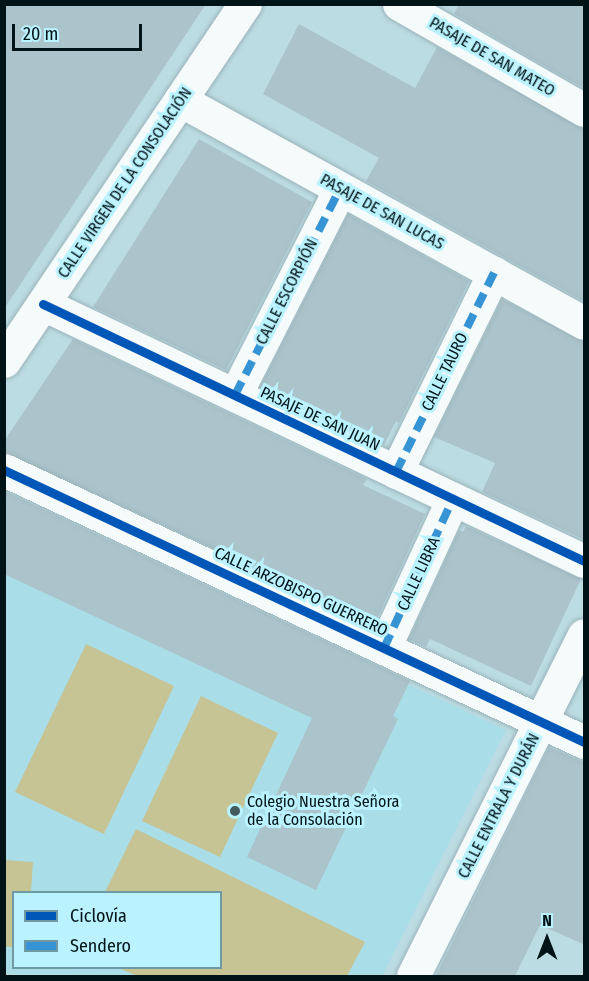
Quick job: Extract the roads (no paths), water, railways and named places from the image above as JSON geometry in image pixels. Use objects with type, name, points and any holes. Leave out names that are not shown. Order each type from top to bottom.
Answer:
[{"type":"street","name":"CALLE VIRGEN DE LA CONSOLACIÓN","points":[[4,361],[245,4]]},
{"type":"street","name":"PASAJE DE SAN MATEO","points":[[399,4],[585,110]]},
{"type":"street","name":"PASAJE DE SAN LUCAS","points":[[180,100],[585,323]]},
{"type":"street","name":"CALLE ESCORPIÓN","points":[[235,395],[340,189]]},
{"type":"street","name":"CALLE TAURO","points":[[396,472],[494,273]]},
{"type":"street","name":"PASAJE DE SAN JUAN","points":[[43,304],[585,561]]},
{"type":"street","name":"CALLE ARZOBISPO GUERRERO","points":[[4,470],[585,742]]},
{"type":"street","name":"CALLE LIBRA","points":[[384,648],[453,499]]},
{"type":"street","name":"CALLE ENTRALA Y DURÁN","points":[[413,976],[585,634]]},
{"type":"place","name":"Colegio Nuestra Señora de la Consolación","points":[[235,811]]}]
